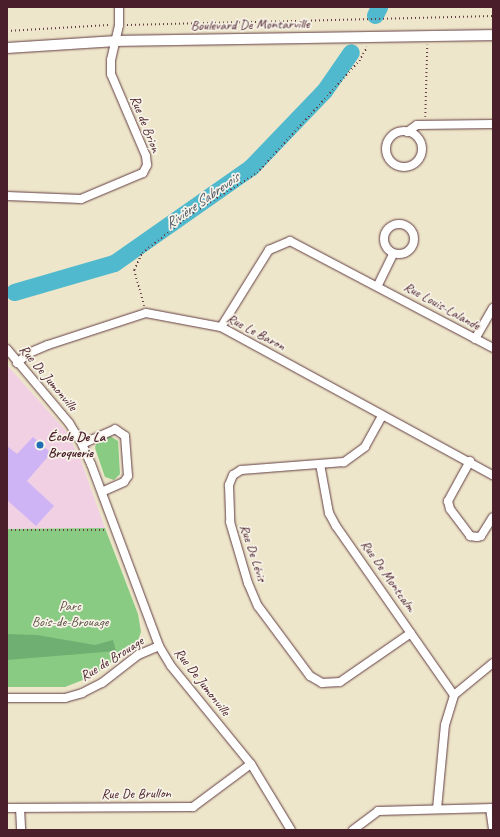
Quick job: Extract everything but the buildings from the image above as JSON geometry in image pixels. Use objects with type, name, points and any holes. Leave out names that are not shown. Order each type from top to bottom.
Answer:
[{"type":"street","points":[[117,41],[119,7]]},
{"type":"street","name":"Boulevard De Montarville","points":[[7,48],[117,41],[493,35]]},
{"type":"street","name":"Rue de Brion","points":[[7,196],[81,198],[143,173],[147,165],[146,156],[111,74],[111,60],[117,41]]},
{"type":"street","points":[[407,132],[421,142],[421,154],[419,160],[410,166],[398,166],[389,159],[386,148],[396,133],[407,132],[417,125],[493,124]]},
{"type":"street","name":"Rue Louis-Lalande","points":[[221,327],[269,250],[290,241],[378,285],[493,348]]},
{"type":"street","points":[[378,285],[393,254]]},
{"type":"street","points":[[475,339],[493,308]]},
{"type":"street","name":"Rue Le Baron","points":[[17,363],[29,353],[48,345],[146,313],[221,327],[382,416],[470,461],[493,475]]},
{"type":"street","name":"Rue De Jumonville","points":[[7,349],[17,363],[70,423],[82,444],[102,492],[159,646],[171,666],[251,764],[290,830]]},
{"type":"street","name":"Rue De Lévis","points":[[382,416],[365,447],[358,454],[344,462],[240,470],[233,476],[229,485],[230,522],[248,583],[258,606],[310,676],[322,683],[340,682],[411,633]]},
{"type":"street","points":[[82,444],[115,429],[125,436],[128,476],[124,482],[102,492]]},
{"type":"street","points":[[470,461],[448,501],[450,509],[470,536],[477,538],[481,536],[493,517]]},
{"type":"street","name":"Rue De Montcalm","points":[[320,464],[329,513],[454,695]]},
{"type":"street","name":"Rue de Brouage","points":[[7,698],[65,698],[82,693],[102,682],[138,655],[159,646]]},
{"type":"street","points":[[437,809],[445,725],[454,695],[493,663]]},
{"type":"street","name":"Rue De Brullon","points":[[7,808],[193,807],[251,764]]},
{"type":"street","points":[[20,808],[22,830]]},
{"type":"street","points":[[353,830],[378,811],[492,808],[493,830]]},
{"type":"path","name":"Boulevard De Montarville","points":[[7,31],[119,25],[493,16]]},
{"type":"path","points":[[424,125],[427,36]]},
{"type":"path","points":[[146,313],[134,270],[142,254],[192,213],[257,173],[359,61],[373,38]]},
{"type":"path","points":[[7,530],[115,530]]},
{"type":"shaded area","name":"École De La Broquerie","points":[[7,365],[66,431],[80,458],[105,528],[7,529]]},
{"type":"green space","points":[[110,436],[118,441],[120,474],[114,480],[105,477],[95,448],[96,444]]},
{"type":"green space","name":"Parc Bois-de-Brouage","points":[[105,528],[138,614],[141,632],[137,643],[93,676],[65,687],[7,687],[7,529]]},
{"type":"green space","points":[[7,634],[37,635],[95,645],[113,640],[116,651],[7,660]]},
{"type":"waterway","name":"Rivière Sabrevois","points":[[375,15],[379,7]]},
{"type":"waterway","name":"Rivière Sabrevois","points":[[14,292],[114,263],[251,167],[324,91],[351,52]]},
{"type":"place","name":"École De La Broquerie","points":[[40,445]]}]
